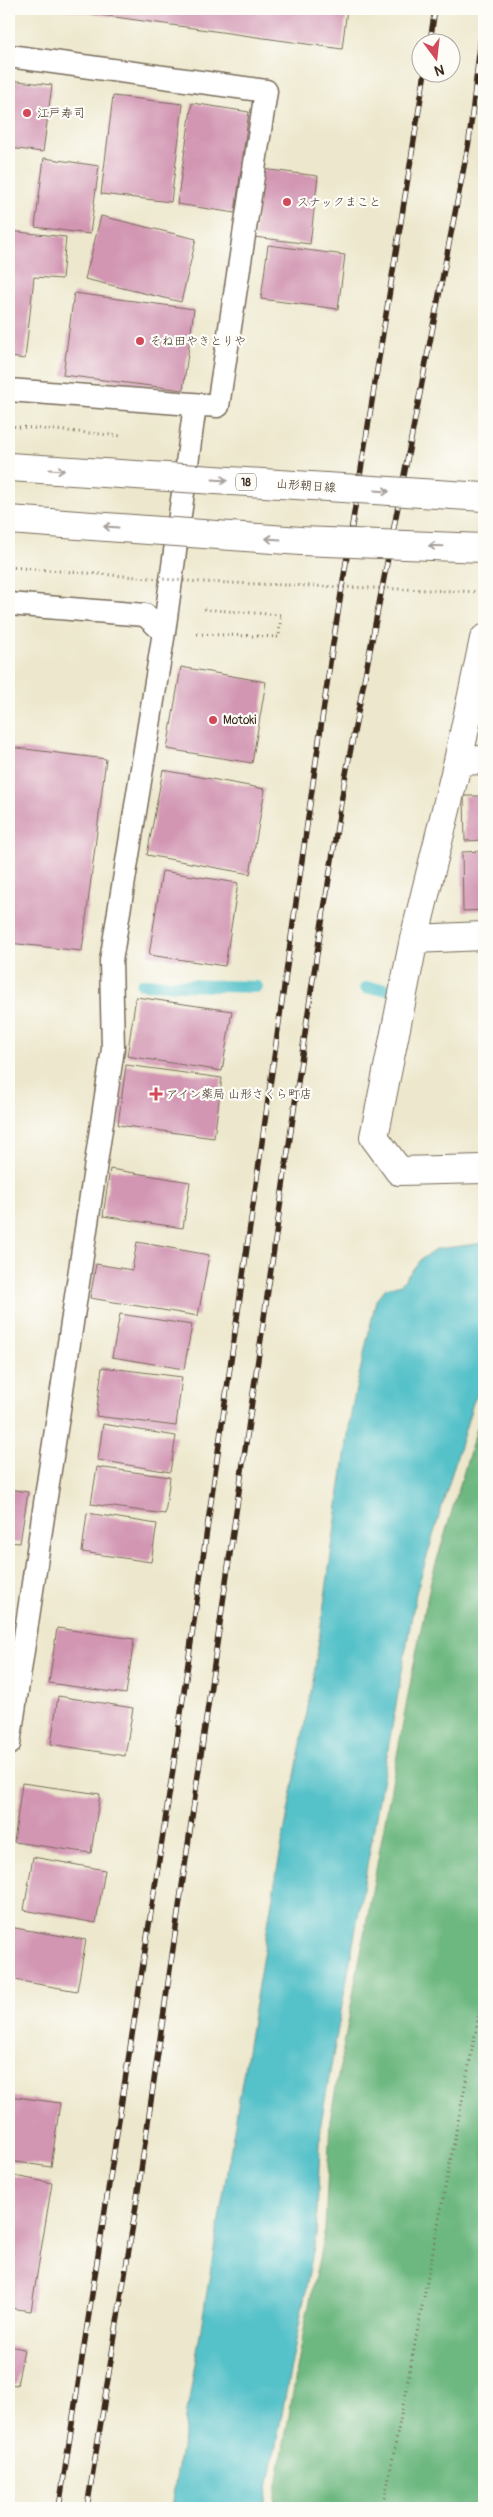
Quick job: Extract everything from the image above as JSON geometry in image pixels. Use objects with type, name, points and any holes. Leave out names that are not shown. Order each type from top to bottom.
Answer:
[{"type":"main road","name":"山形朝日線","points":[[9,467],[484,497]]},
{"type":"main road","points":[[9,520],[300,541],[484,548]]},
{"type":"main road","points":[[484,639],[458,761],[414,939],[374,1137],[399,1171],[484,1169]]},
{"type":"main road","points":[[458,761],[484,760]]},
{"type":"main road","points":[[414,939],[484,936]]},
{"type":"lane","points":[[9,56],[266,91],[218,406],[9,390]]},
{"type":"lane","points":[[9,1744],[113,1049],[111,961],[164,632],[195,405]]},
{"type":"lane","points":[[9,604],[145,616],[164,632]]},
{"type":"path","points":[[9,567],[201,582],[484,592]]},
{"type":"path","points":[[201,582],[201,591]]},
{"type":"path","points":[[164,632],[279,637],[281,615],[201,610],[201,601]]},
{"type":"path","points":[[383,2508],[484,1988]]},
{"type":"green space","points":[[484,1405],[484,2470],[478,2508],[273,2508],[305,2323],[325,2230],[330,2120],[414,1663],[431,1580]]},
{"type":"water","points":[[484,1243],[484,1381],[473,1403],[416,1593],[321,2123],[316,2236],[264,2508],[171,2508],[277,1871],[314,1675],[352,1407],[376,1300],[386,1288],[401,1284],[421,1259],[437,1249]]},
{"type":"building","points":[[58,9],[347,9],[342,49]]},
{"type":"building","points":[[9,80],[52,85],[43,152],[9,148]]},
{"type":"building","points":[[113,96],[183,104],[171,202],[101,194]]},
{"type":"building","points":[[192,103],[249,112],[235,213],[177,204]]},
{"type":"building","points":[[44,158],[99,166],[90,234],[35,227]]},
{"type":"building","points":[[262,169],[318,176],[310,244],[254,237]]},
{"type":"building","points":[[101,216],[196,239],[181,302],[85,279]]},
{"type":"building","points":[[9,231],[66,237],[62,279],[34,277],[25,359],[9,357]]},
{"type":"building","points":[[268,245],[345,255],[338,309],[261,299]]},
{"type":"building","points":[[74,293],[194,309],[183,390],[63,375]]},
{"type":"building","points":[[181,667],[266,682],[252,763],[167,749]]},
{"type":"building","points":[[9,747],[106,759],[82,951],[9,943]]},
{"type":"building","points":[[163,770],[265,789],[250,874],[147,855]]},
{"type":"building","points":[[464,796],[484,796],[484,840],[465,841]]},
{"type":"building","points":[[484,851],[484,910],[463,911],[462,852]]},
{"type":"building","points":[[162,871],[238,883],[225,966],[149,955]]},
{"type":"building","points":[[136,997],[232,1011],[222,1071],[127,1056]]},
{"type":"building","points":[[126,1065],[222,1078],[214,1138],[118,1125]]},
{"type":"building","points":[[110,1169],[190,1182],[183,1228],[103,1216]]},
{"type":"building","points":[[137,1242],[209,1255],[198,1316],[90,1298],[96,1264],[132,1270]]},
{"type":"building","points":[[120,1314],[192,1325],[184,1369],[112,1357]]},
{"type":"building","points":[[102,1367],[182,1377],[176,1426],[96,1416]]},
{"type":"building","points":[[103,1424],[176,1436],[170,1472],[98,1460]]},
{"type":"building","points":[[97,1467],[170,1477],[165,1514],[91,1504]]},
{"type":"building","points":[[9,1489],[28,1492],[20,1543],[9,1542]]},
{"type":"building","points":[[87,1513],[157,1524],[151,1562],[82,1552]]},
{"type":"building","points":[[57,1628],[134,1639],[126,1694],[49,1683]]},
{"type":"building","points":[[58,1696],[133,1708],[125,1756],[51,1744]]},
{"type":"building","points":[[22,1783],[100,1794],[91,1853],[14,1842]]},
{"type":"building","points":[[33,1857],[105,1870],[96,1923],[24,1910]]},
{"type":"building","points":[[9,1927],[86,1940],[77,1991],[9,1979]]},
{"type":"building","points":[[9,2096],[60,2103],[51,2167],[9,2161]]},
{"type":"building","points":[[9,2175],[52,2183],[31,2311],[9,2308]]},
{"type":"building","points":[[9,2346],[24,2349],[17,2385],[9,2384]]},
{"type":"waterway","points":[[142,984],[257,987]]},
{"type":"waterway","points":[[366,988],[385,989]]},
{"type":"railway","points":[[432,32],[435,9]]},
{"type":"railway","points":[[87,2508],[135,2212],[312,985],[344,784],[469,141],[484,10]]},
{"type":"railway","points":[[59,2508],[172,1776],[331,656],[423,82]]},
{"type":"place","name":"江戸寿司","points":[[27,113]]},
{"type":"place","name":"スナックまこと","points":[[287,202]]},
{"type":"place","name":"そね田やきとりや","points":[[140,341]]},
{"type":"place","name":"Motoki","points":[[213,720]]},
{"type":"place","name":"アイン薬局 山形さくら町店","points":[[156,1094]]}]
